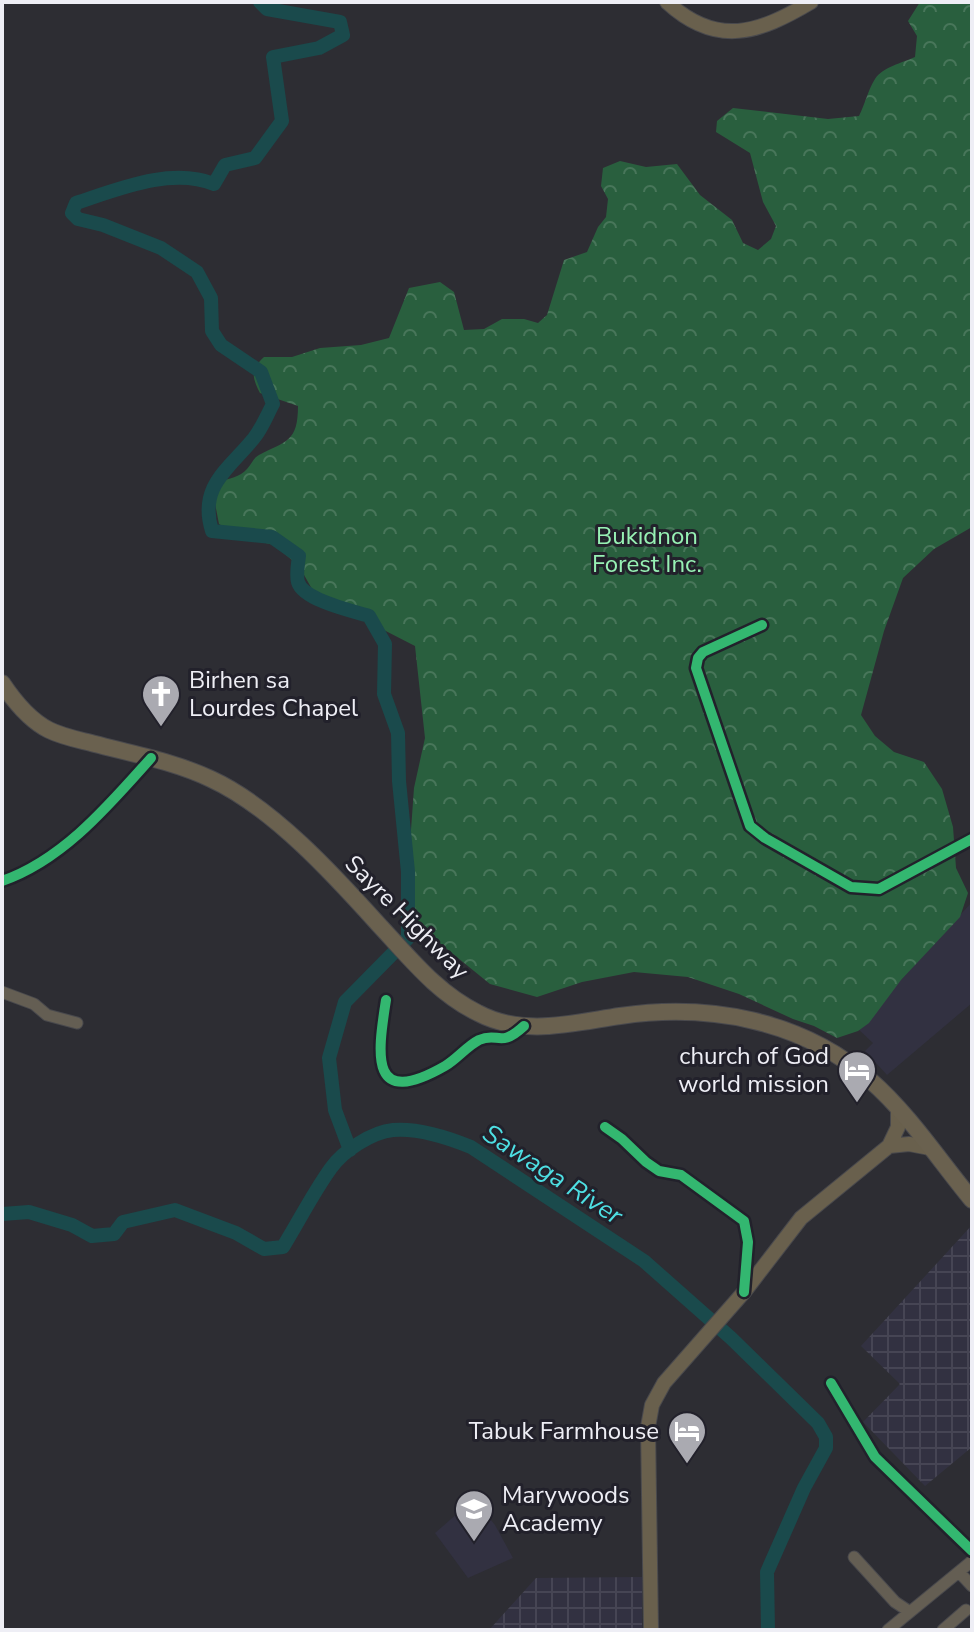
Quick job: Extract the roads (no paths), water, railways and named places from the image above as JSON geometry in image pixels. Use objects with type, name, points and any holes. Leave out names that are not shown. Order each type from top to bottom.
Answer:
[{"type":"highway","name":"Sayre Highway","points":[[2,683],[23,710],[48,730],[211,778],[247,799],[282,827],[379,925],[410,961],[466,1007],[500,1021],[524,1026],[558,1026],[665,1011],[715,1014],[747,1019],[803,1036],[833,1052],[872,1081],[898,1108],[972,1200]]},
{"type":"main road","points":[[667,2],[699,25],[736,33],[765,26],[811,2]]},
{"type":"main road","points":[[651,1630],[649,1415],[660,1390],[801,1218],[889,1146],[898,1127],[898,1108]]},
{"type":"main road","points":[[889,1146],[909,1144],[930,1148]]},
{"type":"street","points":[[762,625],[703,652],[696,668],[743,813],[750,826],[765,838],[851,887],[865,890],[879,889],[970,840]]},
{"type":"street","points":[[2,881],[33,868],[70,840],[151,758]]},
{"type":"street","points":[[2,992],[34,1004],[47,1015],[77,1023]]},
{"type":"street","points":[[386,1000],[382,1040],[384,1073],[397,1083],[415,1080],[445,1065],[479,1040],[508,1039],[524,1026]]},
{"type":"street","points":[[605,1127],[659,1171],[681,1175],[744,1221],[748,1242],[739,1297]]},
{"type":"street","points":[[831,1383],[875,1457],[972,1551]]},
{"type":"street","points":[[854,1557],[895,1602],[910,1612]]},
{"type":"street","points":[[888,1630],[972,1561]]},
{"type":"street","points":[[959,1572],[972,1586]]},
{"type":"street","points":[[943,1630],[966,1610]]},
{"type":"waterway","points":[[260,2],[267,9],[340,22],[343,35],[319,48],[273,57],[282,121],[255,158],[225,165],[214,184],[180,178],[145,182],[76,203],[72,213],[78,219],[103,225],[161,248],[197,272],[211,298],[212,331],[221,345],[261,372],[273,404],[257,434],[218,479],[209,502],[212,531],[272,537],[299,556],[297,579],[302,588],[329,604],[369,616],[385,644],[384,694],[398,733],[399,781],[408,872],[408,938],[345,1002],[329,1058],[335,1110],[350,1150]]},
{"type":"waterway","name":"Sawaga River","points":[[2,1214],[29,1212],[72,1225],[92,1236],[114,1234],[123,1222],[175,1210],[236,1233],[264,1249],[283,1247],[331,1168],[367,1138],[393,1130],[412,1131],[471,1147],[644,1261],[731,1338],[818,1423],[826,1437],[826,1448],[804,1488],[767,1572],[768,1630]]},
{"type":"place","name":"Birhen sa Lourdes Chapel","points":[[161,728]]},
{"type":"place","name":"church of God world mission","points":[[857,1104]]},
{"type":"place","name":"Tabuk Farmhouse","points":[[687,1465]]},
{"type":"place","name":"Marywoods Academy","points":[[474,1543]]},
{"type":"park label","name":"Bukidnon Forest Inc.","points":[[647,550]]}]
